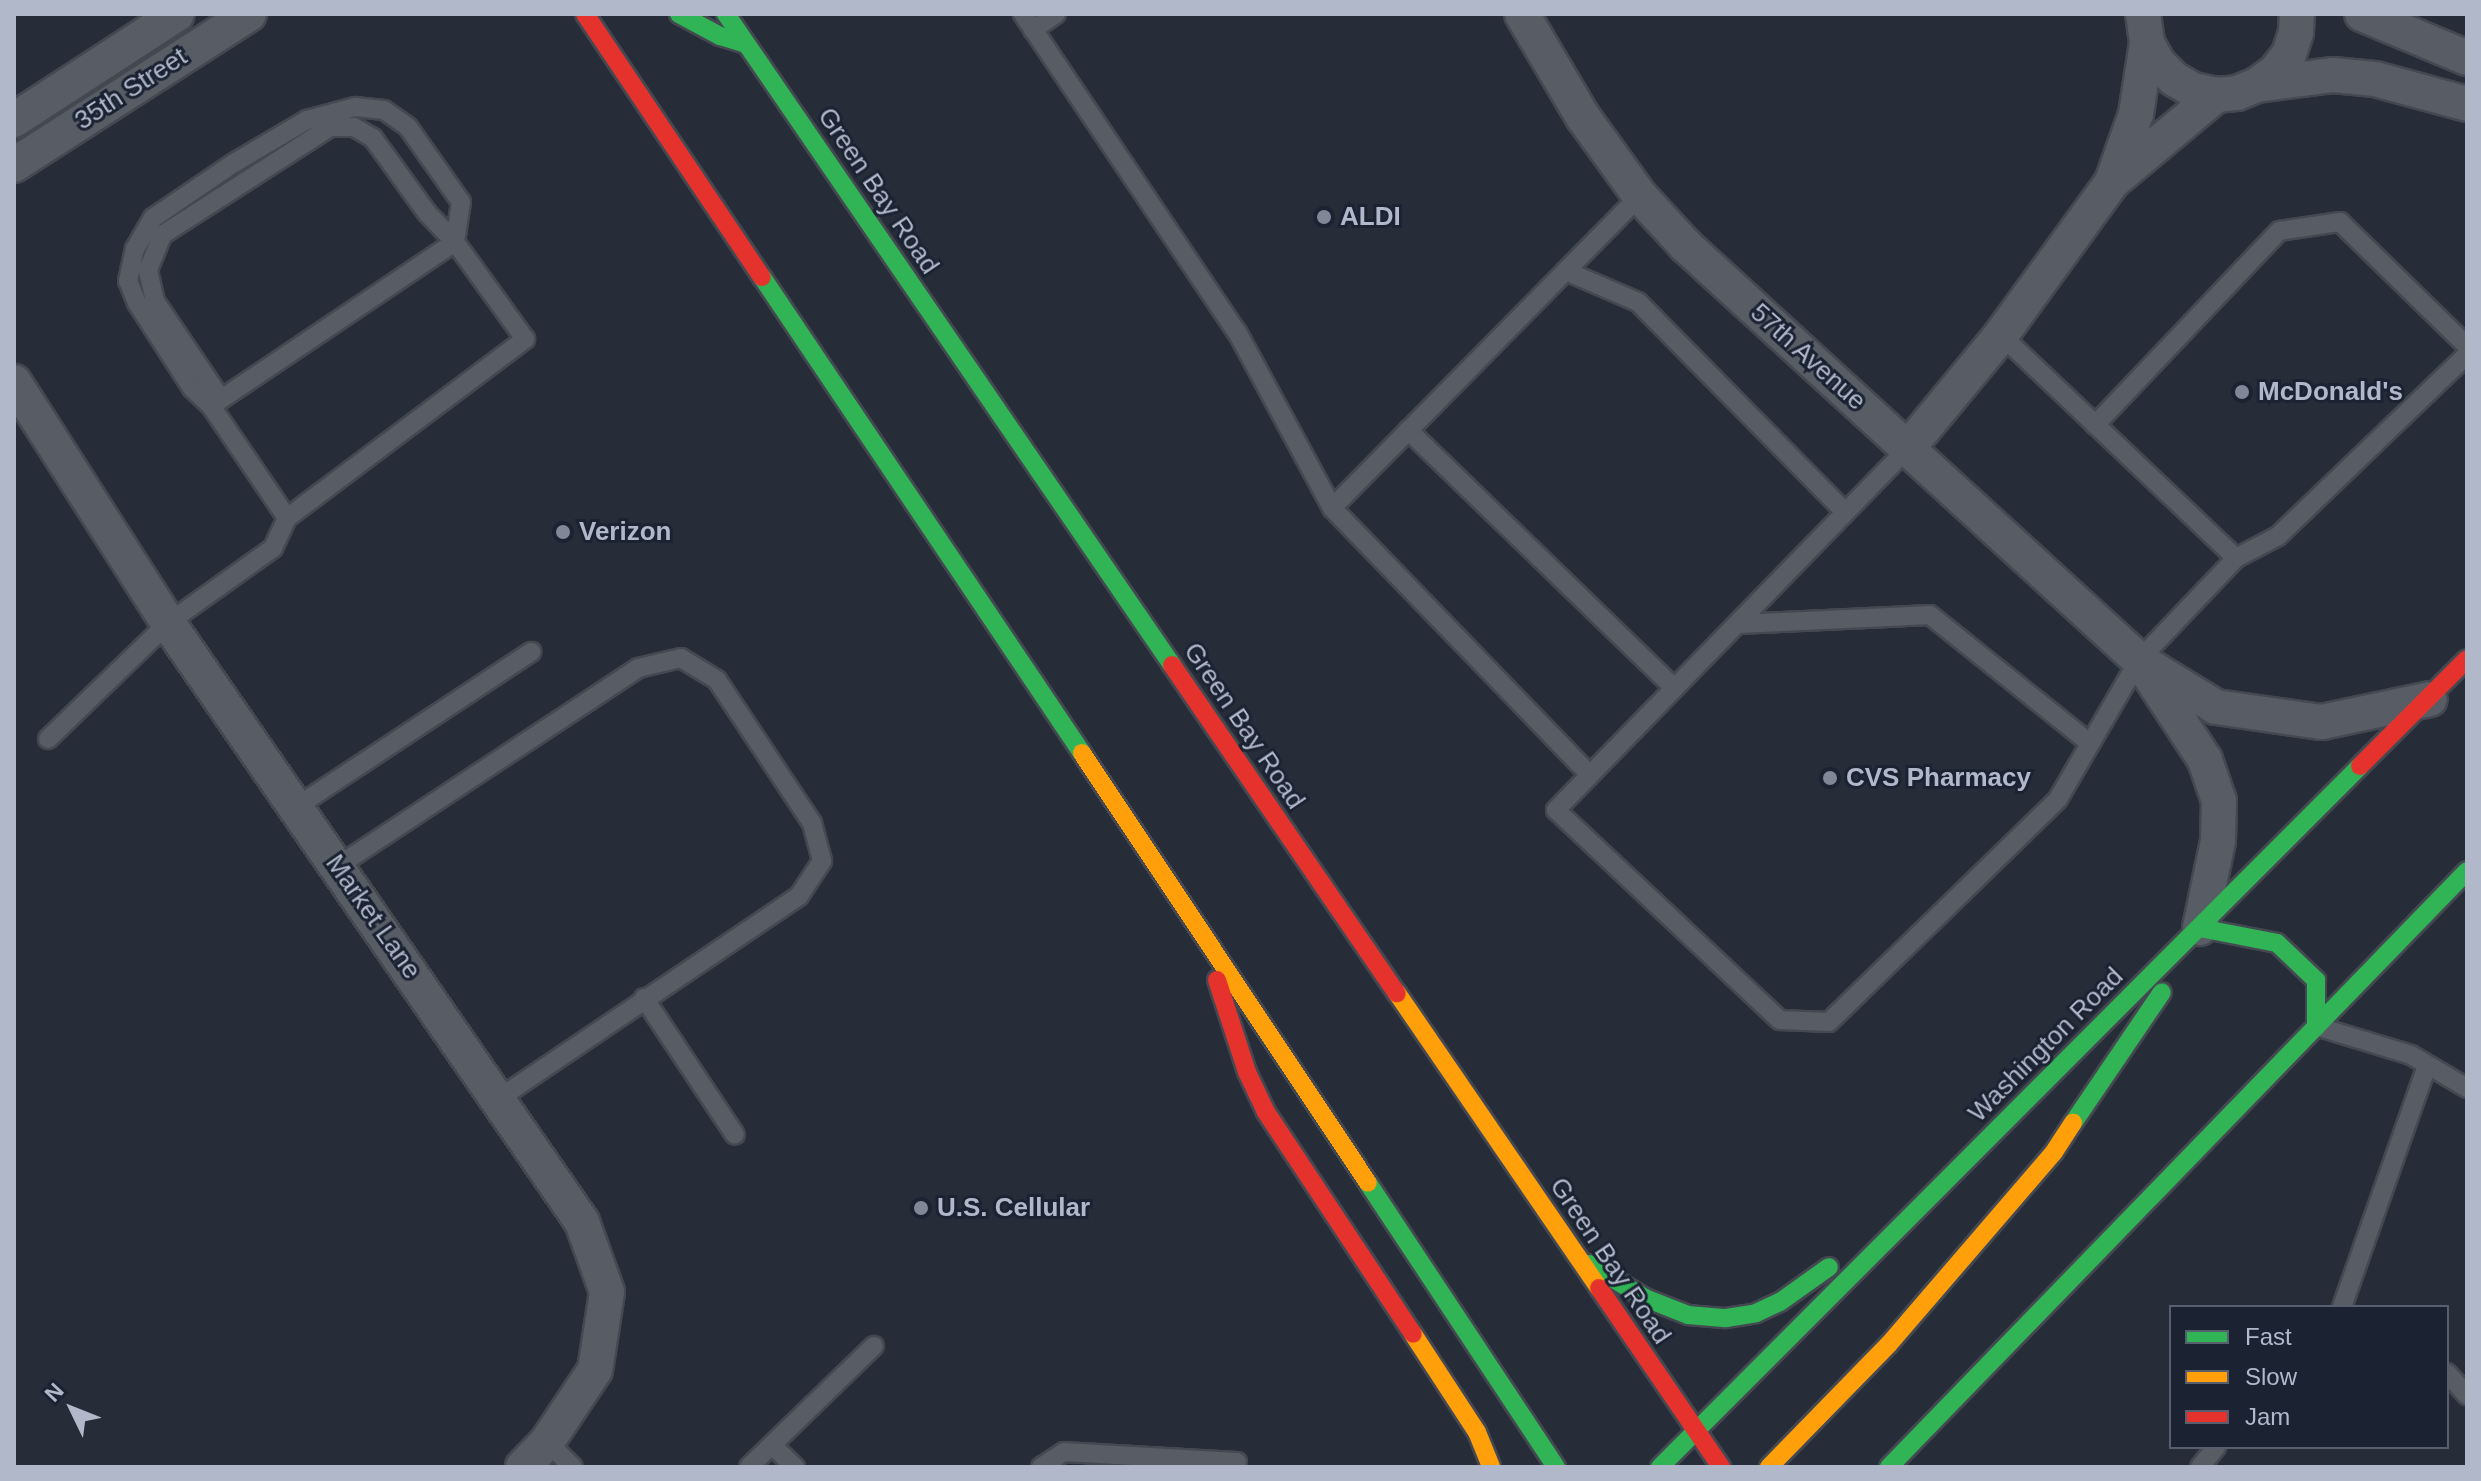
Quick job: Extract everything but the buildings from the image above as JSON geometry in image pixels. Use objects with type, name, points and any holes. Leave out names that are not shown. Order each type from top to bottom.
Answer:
[{"type":"main road","points":[[679,14],[720,36],[746,44]]},
{"type":"main road","name":"Green Bay Road","points":[[726,14],[1721,1467]]},
{"type":"main road","points":[[585,15],[1207,939],[1556,1467]]},
{"type":"main road","name":"Washington Road","points":[[1660,1467],[2467,659]]},
{"type":"main road","points":[[1889,1467],[2467,871]]},
{"type":"main road","points":[[1769,1467],[1889,1344],[2054,1152],[2152,1010],[2200,928],[2277,943],[2316,980],[2316,1027]]},
{"type":"main road","points":[[1207,939],[1223,1001],[1247,1072],[1266,1112],[1477,1432],[1491,1467]]},
{"type":"main road","points":[[1572,1252],[1608,1278],[1645,1298],[1688,1315],[1726,1318],[1756,1313],[1780,1302],[1850,1249],[2080,1047]]},
{"type":"main road","points":[[1913,1467],[1956,1398]]},
{"type":"main road","points":[[1694,1430],[1701,1467]]},
{"type":"street","name":"35th Street","points":[[14,120],[177,14]]},
{"type":"street","name":"35th Street","points":[[14,165],[249,14]]},
{"type":"street","name":"57th Avenue","points":[[1522,14],[1583,117],[1640,196],[1685,245],[2139,660],[2216,707],[2322,722],[2430,699]]},
{"type":"street","points":[[2257,85],[2289,54],[2296,32],[2297,14]]},
{"type":"street","points":[[2362,14],[2467,58]]},
{"type":"street","points":[[2145,29],[2158,63],[2174,79],[2193,90],[2216,95],[2237,93],[2257,85],[2347,77],[2381,81],[2467,104]]},
{"type":"street","points":[[2112,182],[2136,114],[2145,29]]},
{"type":"street","points":[[1908,448],[2001,335],[2112,182],[2216,95]]},
{"type":"street","name":"Market Lane","points":[[14,382],[168,623],[582,1222],[607,1292],[595,1370],[547,1442],[523,1467]]},
{"type":"street","name":"57th Avenue","points":[[2139,660],[2205,760],[2219,801],[2218,841],[2200,928]]},
{"type":"lane","points":[[1056,14],[1028,22],[1237,332],[1332,508],[1590,775]]},
{"type":"lane","points":[[355,107],[384,110],[408,127],[461,202],[455,242],[216,402],[192,388],[137,303],[128,281],[135,249],[153,218],[307,120],[355,107]]},
{"type":"lane","points":[[48,739],[168,623],[273,548],[287,518],[525,339],[455,242],[427,213],[373,138],[354,127],[330,127],[162,235],[148,270],[155,301],[287,518]]},
{"type":"lane","points":[[1332,508],[1640,196]]},
{"type":"lane","points":[[2095,425],[2279,231],[2340,222],[2467,346]]},
{"type":"lane","points":[[1566,271],[1638,302],[1845,512]]},
{"type":"lane","points":[[2001,335],[2236,558]]},
{"type":"lane","points":[[1908,448],[1556,810],[1780,1020],[1829,1022],[2058,799],[2139,660],[2236,558],[2278,536],[2467,355]]},
{"type":"lane","points":[[1408,430],[1674,688]]},
{"type":"lane","points":[[1739,624],[1930,615],[2090,743]]},
{"type":"lane","points":[[296,807],[531,652]]},
{"type":"lane","points":[[338,866],[638,668],[681,658],[717,680],[812,823],[822,861],[799,896],[499,1098]]},
{"type":"lane","points":[[644,998],[735,1135]]},
{"type":"lane","points":[[2316,1027],[2411,1055],[2467,1088]]},
{"type":"lane","points":[[2345,1305],[2427,1065]]},
{"type":"lane","points":[[749,1467],[874,1346]]},
{"type":"lane","points":[[2449,1375],[2467,1395]]},
{"type":"lane","points":[[547,1442],[573,1467]]},
{"type":"lane","points":[[772,1445],[795,1467]]},
{"type":"lane","points":[[2200,1467],[2214,1449]]},
{"type":"lane","points":[[1041,1467],[1064,1452],[1237,1462],[1236,1467]]},
{"type":"traffic: fast","points":[[679,14],[720,36],[746,44]]},
{"type":"traffic: fast","points":[[726,14],[1172,665]]},
{"type":"traffic: fast","points":[[762,277],[1082,753]]},
{"type":"traffic: fast","points":[[1660,1467],[2360,766]]},
{"type":"traffic: fast","points":[[1889,1467],[2467,871]]},
{"type":"traffic: fast","points":[[2200,928],[2277,943],[2316,980],[2316,1027]]},
{"type":"traffic: fast","points":[[2073,1123],[2162,992]]},
{"type":"traffic: fast","points":[[1368,1183],[1556,1467]]},
{"type":"traffic: fast","points":[[1589,1264],[1645,1298],[1688,1315],[1726,1318],[1756,1313],[1780,1302],[1829,1267]]},
{"type":"traffic: slow","points":[[1082,753],[1368,1183]]},
{"type":"traffic: slow","points":[[1397,993],[1599,1288]]},
{"type":"traffic: slow","points":[[1769,1467],[1889,1344],[2054,1152],[2073,1123]]},
{"type":"traffic: slow","points":[[1413,1334],[1477,1432],[1491,1467]]},
{"type":"traffic: jam","points":[[585,14],[762,277]]},
{"type":"traffic: jam","points":[[2360,766],[2467,659]]},
{"type":"traffic: jam","points":[[1172,665],[1397,993]]},
{"type":"traffic: jam","points":[[1217,980],[1247,1072],[1266,1112],[1413,1334]]},
{"type":"traffic: jam","points":[[1599,1288],[1721,1467]]},
{"type":"place","name":"ALDI","points":[[1324,217]]},
{"type":"place","name":"McDonald's","points":[[2242,392]]},
{"type":"place","name":"Verizon","points":[[563,532]]},
{"type":"place","name":"CVS Pharmacy","points":[[1830,778]]},
{"type":"place","name":"U.S. Cellular","points":[[921,1208]]}]
